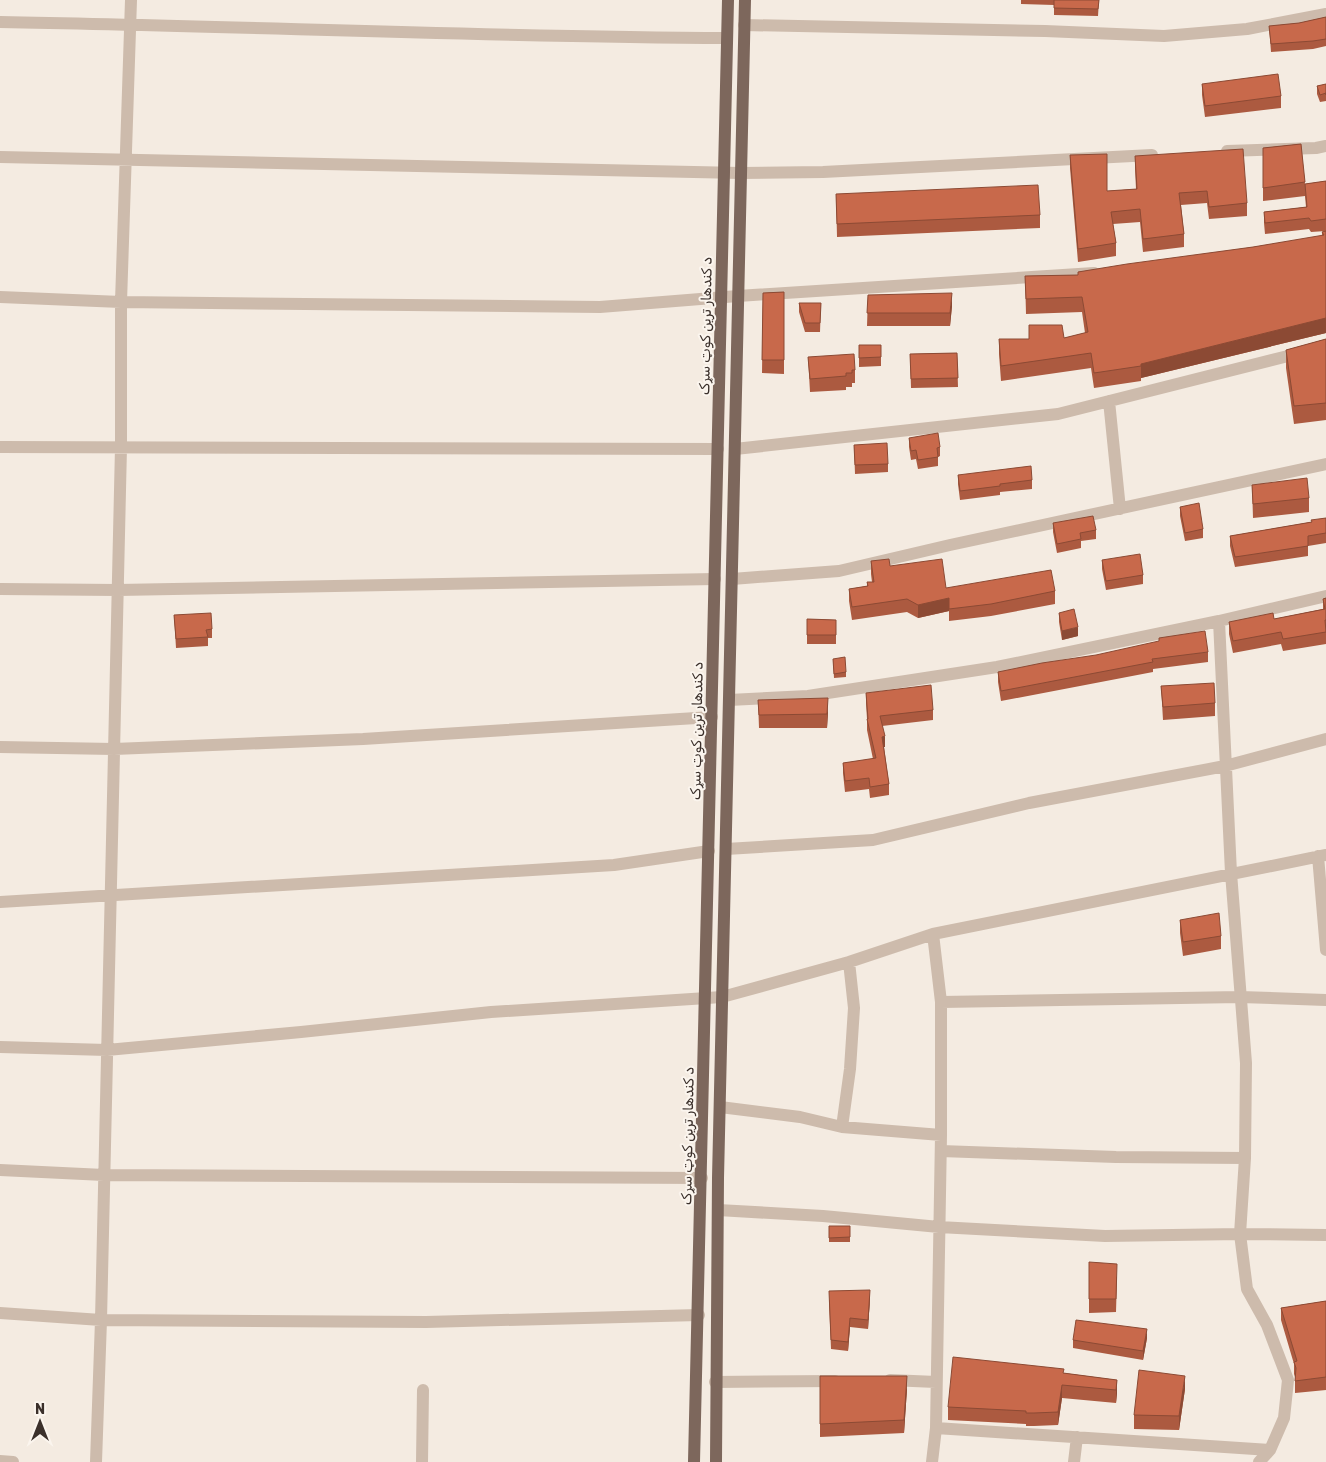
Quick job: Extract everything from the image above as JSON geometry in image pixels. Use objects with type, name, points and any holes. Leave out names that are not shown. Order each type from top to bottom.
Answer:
[{"type":"main road","name":"د کندهار ترين کوټ سړک","points":[[694,1462],[699,1315],[728,0]]},
{"type":"main road","points":[[716,1462],[722,997],[745,0]]},
{"type":"main road","points":[[713,660],[730,660]]},
{"type":"street","points":[[96,1462],[118,590],[124,160],[131,24],[130,0]]},
{"type":"street","points":[[744,25],[1035,30],[1164,36],[1247,29],[1326,14]]},
{"type":"street","points":[[0,22],[601,38],[727,38]]},
{"type":"street","points":[[1213,152],[1326,146]]},
{"type":"street","points":[[0,158],[740,173],[823,172],[1165,154]]},
{"type":"street","points":[[0,297],[121,302],[600,307],[1106,272]]},
{"type":"street","points":[[735,449],[1058,414],[1326,345]]},
{"type":"street","points":[[1109,401],[1120,509]]},
{"type":"street","points":[[0,447],[718,449]]},
{"type":"street","points":[[732,579],[839,571],[950,545],[1326,464]]},
{"type":"street","points":[[0,589],[118,590],[715,579]]},
{"type":"street","points":[[729,700],[808,696],[997,668],[1219,621],[1326,596]]},
{"type":"street","points":[[1219,621],[1224,766],[1246,1063],[1246,1158],[1240,1234],[1248,1289],[1267,1326],[1288,1380],[1284,1418],[1270,1450],[1259,1462]]},
{"type":"street","points":[[0,747],[114,749],[363,739],[712,718]]},
{"type":"street","points":[[726,849],[874,840],[1029,803],[1224,766],[1326,739]]},
{"type":"street","points":[[0,902],[614,865],[709,852]]},
{"type":"street","points":[[0,1047],[107,1050],[491,1012],[722,997],[848,962],[933,934],[1322,855],[1326,950]]},
{"type":"street","points":[[932,1462],[936,1428],[942,1002],[933,934]]},
{"type":"street","points":[[842,1127],[850,1068],[854,1008],[848,962]]},
{"type":"street","points":[[942,1002],[1240,997],[1326,1000]]},
{"type":"street","points":[[720,1107],[800,1117],[842,1127],[941,1134]]},
{"type":"street","points":[[941,1151],[1116,1157],[1246,1158]]},
{"type":"street","points":[[0,1170],[104,1175],[702,1178]]},
{"type":"street","points":[[718,1210],[823,1216],[939,1227],[1105,1236],[1326,1235]]},
{"type":"street","points":[[0,1313],[101,1320],[426,1322],[699,1315]]},
{"type":"street","points":[[881,1380],[936,1382]]},
{"type":"street","points":[[716,1382],[846,1381]]},
{"type":"street","points":[[422,1390],[422,1462]]},
{"type":"street","points":[[936,1428],[1270,1450]]},
{"type":"street","points":[[1074,1462],[1077,1438]]},
{"type":"street","points":[[0,1461],[13,1462]]},
{"type":"building","points":[[1054,0],[1099,0],[1098,9],[1054,8]]},
{"type":"building","points":[[1326,17],[1326,39],[1271,44],[1269,26],[1299,23]]},
{"type":"building","points":[[1278,74],[1281,96],[1205,106],[1202,84]]},
{"type":"building","points":[[1326,84],[1326,93],[1320,95],[1317,86]]},
{"type":"building","points":[[1301,144],[1305,182],[1263,188],[1263,148]]},
{"type":"building","points":[[1243,149],[1247,203],[1209,207],[1207,191],[1179,193],[1184,234],[1143,239],[1140,209],[1111,212],[1116,243],[1078,249],[1070,155],[1107,154],[1107,191],[1137,189],[1135,156]]},
{"type":"building","points":[[1326,181],[1326,219],[1311,221],[1309,218],[1265,223],[1264,212],[1307,207],[1305,184]]},
{"type":"building","points":[[1038,185],[1040,215],[837,224],[836,194]]},
{"type":"building","points":[[1326,231],[1326,318],[1141,364],[1141,366],[1094,373],[1091,353],[1001,366],[999,339],[1029,339],[1029,325],[1062,325],[1064,338],[1088,332],[1082,297],[1026,299],[1025,276],[1078,275],[1078,272],[1127,264],[1253,247],[1324,235],[1322,232]]},
{"type":"building","points":[[784,292],[784,360],[762,360],[763,293]]},
{"type":"building","points":[[952,293],[950,313],[867,313],[868,295]]},
{"type":"building","points":[[799,303],[821,303],[820,323],[805,323]]},
{"type":"building","points":[[1326,339],[1326,403],[1294,406],[1286,350]]},
{"type":"building","points":[[859,345],[881,345],[881,357],[859,358]]},
{"type":"building","points":[[957,353],[958,378],[911,379],[910,354]]},
{"type":"building","points":[[854,354],[855,370],[852,370],[852,373],[846,373],[846,376],[810,379],[808,357]]},
{"type":"building","points":[[938,433],[940,447],[937,448],[938,457],[918,460],[916,450],[911,451],[909,438]]},
{"type":"building","points":[[887,443],[888,464],[855,465],[854,445]]},
{"type":"building","points":[[1031,466],[1032,480],[960,491],[958,475]]},
{"type":"building","points":[[1307,478],[1309,498],[1253,504],[1252,485]]},
{"type":"building","points":[[1199,503],[1203,529],[1185,533],[1180,507]]},
{"type":"building","points":[[1093,516],[1096,530],[1080,533],[1081,539],[1057,544],[1053,523]]},
{"type":"building","points":[[1326,518],[1326,533],[1308,536],[1308,546],[1235,557],[1230,536]]},
{"type":"building","points":[[1140,554],[1143,575],[1106,581],[1102,560]]},
{"type":"building","points":[[889,559],[890,566],[942,559],[946,588],[1051,570],[1055,591],[991,604],[949,609],[949,598],[918,605],[907,599],[852,607],[849,589],[868,586],[867,582],[874,582],[871,561]]},
{"type":"building","points":[[1326,598],[1326,632],[1283,639],[1281,632],[1233,641],[1229,622],[1273,613],[1274,619],[1325,609],[1323,599]]},
{"type":"building","points":[[1074,609],[1078,627],[1062,631],[1059,613]]},
{"type":"building","points":[[211,613],[212,629],[206,630],[208,637],[176,639],[174,615]]},
{"type":"building","points":[[807,619],[836,620],[836,635],[807,635]]},
{"type":"building","points":[[1205,631],[1208,652],[1152,659],[1153,662],[1001,691],[998,672],[1096,655],[1159,641],[1159,638]]},
{"type":"building","points":[[845,657],[846,672],[834,674],[833,659]]},
{"type":"building","points":[[1214,683],[1215,703],[1163,707],[1161,686]]},
{"type":"building","points":[[931,685],[933,710],[880,716],[885,736],[882,737],[889,784],[870,787],[869,778],[845,781],[843,763],[876,758],[867,719],[866,693]]},
{"type":"building","points":[[828,698],[827,714],[759,715],[758,700]]},
{"type":"building","points":[[1219,913],[1221,936],[1183,942],[1180,920]]},
{"type":"building","points":[[829,1226],[850,1226],[850,1237],[829,1238]]},
{"type":"building","points":[[1089,1262],[1117,1264],[1116,1299],[1089,1299]]},
{"type":"building","points":[[870,1290],[868,1320],[850,1318],[848,1342],[831,1340],[829,1291]]},
{"type":"building","points":[[1326,1301],[1326,1377],[1295,1381],[1296,1368],[1294,1362],[1297,1361],[1281,1308]]},
{"type":"building","points":[[1076,1320],[1147,1329],[1143,1351],[1073,1340]]},
{"type":"building","points":[[953,1357],[1064,1369],[1063,1373],[1117,1380],[1116,1390],[1062,1385],[1058,1412],[1026,1413],[1026,1411],[948,1407]]},
{"type":"building","points":[[1139,1370],[1185,1376],[1179,1416],[1134,1415]]},
{"type":"building","points":[[820,1376],[907,1376],[904,1420],[820,1424]]}]
